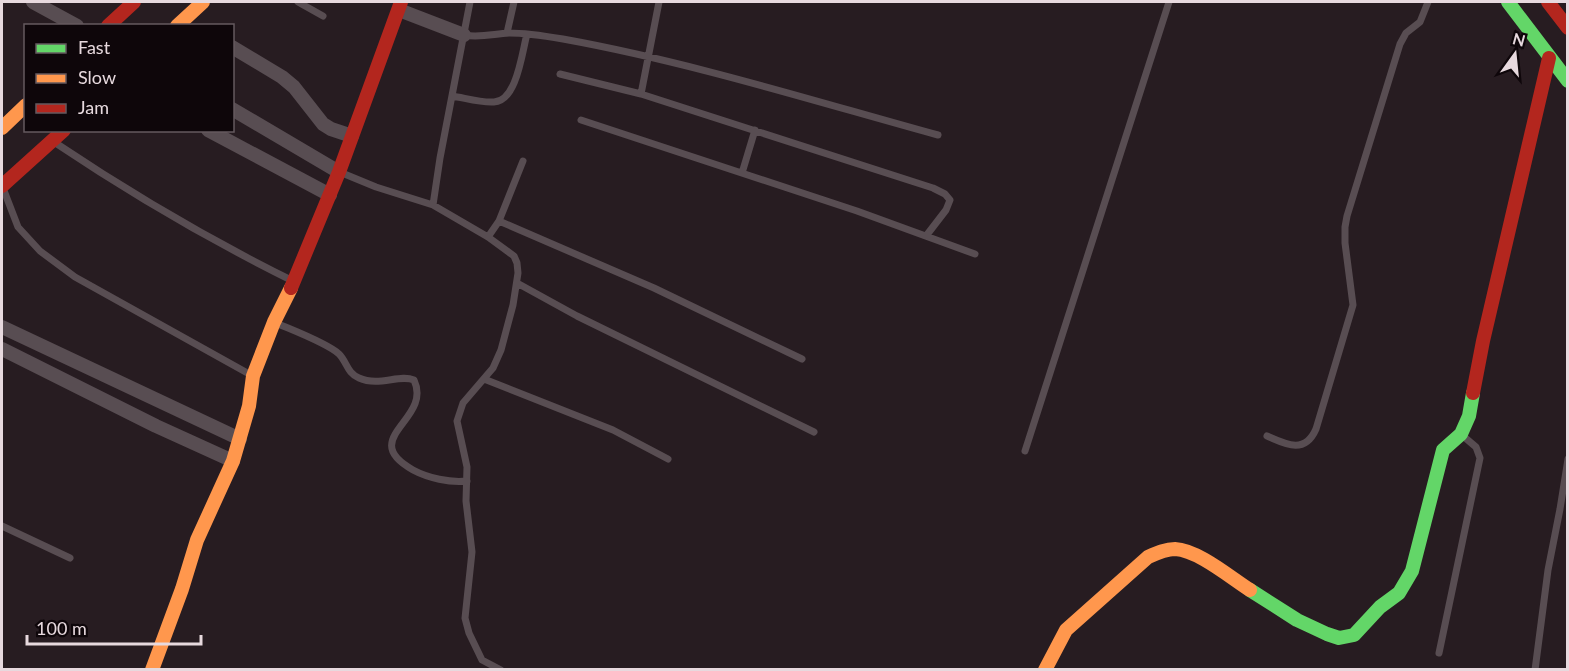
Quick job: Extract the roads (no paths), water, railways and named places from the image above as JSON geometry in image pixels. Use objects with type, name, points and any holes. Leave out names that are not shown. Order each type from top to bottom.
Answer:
[{"type":"street","points":[[33,2],[73,24]]},
{"type":"street","points":[[110,24],[134,2]]},
{"type":"street","points":[[187,23],[203,2]]},
{"type":"street","points":[[1508,2],[1568,81]]},
{"type":"street","points":[[1548,2],[1568,28]]},
{"type":"street","points":[[152,669],[182,589],[197,540],[233,461],[249,406],[253,376],[274,322],[330,195],[400,6],[464,35]]},
{"type":"street","points":[[234,48],[294,87],[323,124],[352,136]]},
{"type":"street","points":[[1045,669],[1066,630],[1148,557],[1163,549],[1172,548],[1193,554],[1297,620],[1339,638],[1354,636],[1380,607],[1399,593],[1412,571],[1443,450],[1461,434],[1469,416],[1483,341],[1549,58]]},
{"type":"street","points":[[2,128],[24,107]]},
{"type":"street","points":[[234,110],[339,172]]},
{"type":"street","points":[[2,185],[54,142],[62,132]]},
{"type":"street","points":[[212,132],[330,195]]},
{"type":"street","points":[[2,327],[240,439]]},
{"type":"street","points":[[2,349],[156,426],[233,461]]},
{"type":"lane","points":[[298,2],[323,16]]},
{"type":"lane","points":[[433,205],[470,2]]},
{"type":"lane","points":[[507,33],[514,2]]},
{"type":"lane","points":[[640,94],[659,2]]},
{"type":"lane","points":[[1025,451],[1168,2]]},
{"type":"lane","points":[[1267,436],[1293,446],[1307,443],[1316,429],[1353,305],[1345,243],[1347,216],[1398,50],[1406,33],[1420,22],[1428,2]]},
{"type":"lane","points":[[464,35],[527,34],[649,57],[938,135]]},
{"type":"lane","points":[[452,96],[495,102],[507,97],[515,81],[527,34]]},
{"type":"lane","points":[[560,74],[640,94],[945,194],[950,200],[949,205],[926,236]]},
{"type":"lane","points":[[580,120],[742,173],[975,254]]},
{"type":"lane","points":[[742,173],[755,130]]},
{"type":"lane","points":[[54,142],[116,184],[245,257],[294,281]]},
{"type":"lane","points":[[488,237],[499,221],[523,161]]},
{"type":"lane","points":[[339,172],[368,185],[433,205],[488,237],[514,256],[518,273],[513,305],[501,350],[493,368],[463,403],[457,421],[467,467],[466,501],[472,552],[465,618],[469,633],[482,660],[501,669]]},
{"type":"lane","points":[[2,185],[18,227],[39,251],[75,277],[253,376]]},
{"type":"lane","points":[[499,221],[654,288],[802,359]]},
{"type":"lane","points":[[516,283],[577,316],[814,432]]},
{"type":"lane","points":[[274,322],[338,353],[347,369],[359,378],[385,382],[405,378],[414,380],[416,387],[414,405],[406,422],[394,437],[392,453],[397,460],[419,473],[453,482],[467,481]]},
{"type":"lane","points":[[484,379],[613,430],[668,459]]},
{"type":"lane","points":[[1439,653],[1479,458],[1476,447],[1461,434]]},
{"type":"lane","points":[[1535,669],[1546,580],[1568,459]]},
{"type":"lane","points":[[2,526],[70,558]]}]
